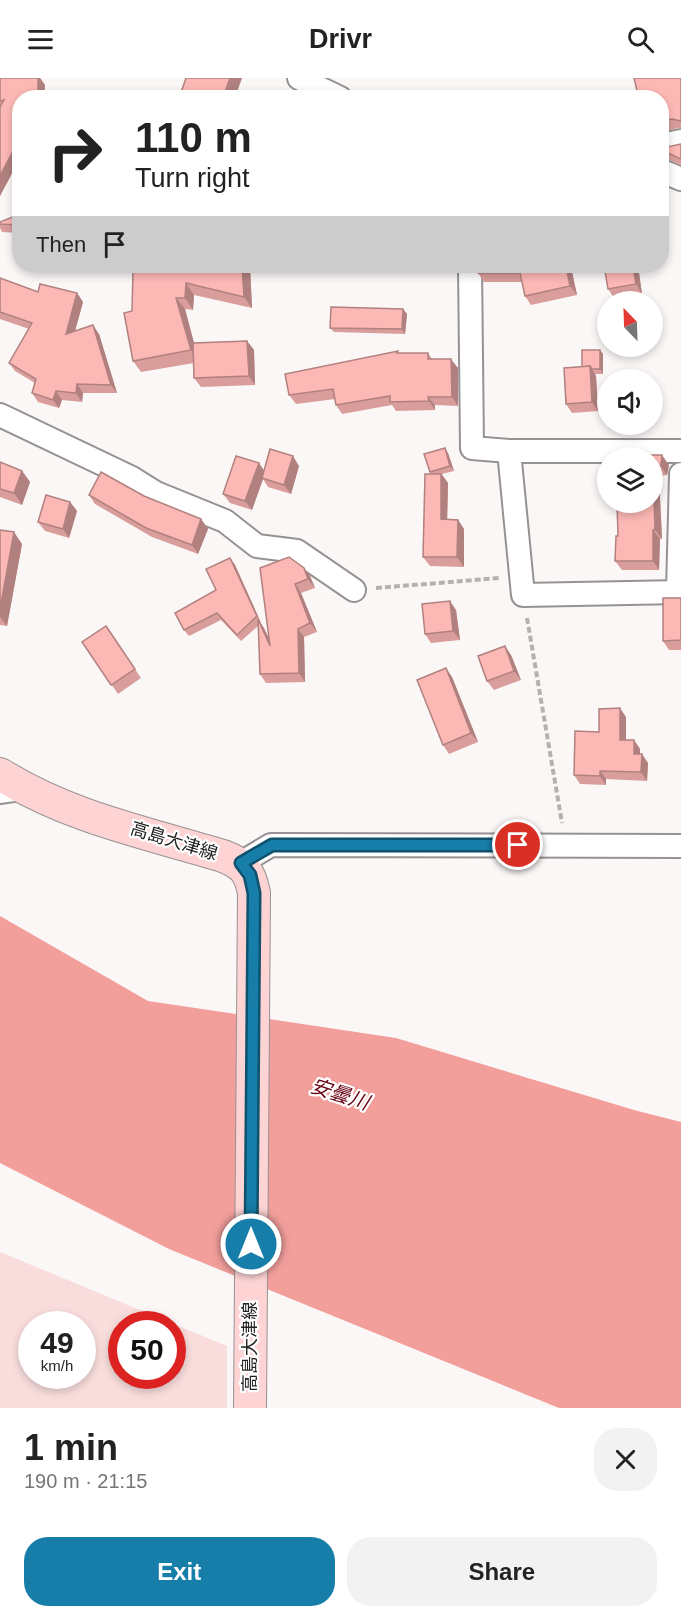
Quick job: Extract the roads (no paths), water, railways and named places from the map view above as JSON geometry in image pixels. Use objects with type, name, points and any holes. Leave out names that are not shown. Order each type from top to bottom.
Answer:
[{"type":"main road","name":"高島大津線","points":[[0,774],[30,794],[84,815],[241,863],[250,875],[254,893],[250,1408]]},
{"type":"street","points":[[299,78],[324,90]]},
{"type":"street","points":[[470,273],[472,448],[509,451],[681,451]]},
{"type":"street","points":[[0,415],[132,478],[156,494],[225,521],[257,546],[297,552],[354,590]]},
{"type":"street","points":[[509,451],[522,585],[679,592],[681,474]]},
{"type":"street","points":[[241,863],[272,845],[681,846]]},
{"type":"lane","points":[[0,798],[30,794]]},
{"type":"water","name":"安曇川","points":[[0,916],[148,1001],[396,1038],[681,1122],[681,1408],[559,1408],[169,1249],[0,1163]]}]
